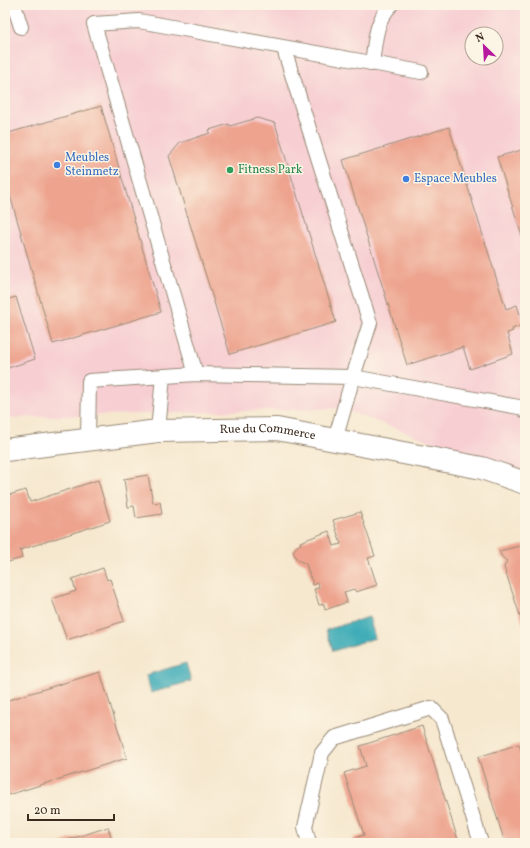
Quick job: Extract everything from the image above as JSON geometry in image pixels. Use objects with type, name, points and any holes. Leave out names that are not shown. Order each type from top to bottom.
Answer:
[{"type":"street","name":"Rue du Commerce","points":[[5,450],[158,431],[277,429],[482,468],[525,482]]},
{"type":"lane","points":[[5,17],[21,27],[14,5]]},
{"type":"lane","points":[[372,64],[377,29],[385,11],[391,5]]},
{"type":"lane","points":[[196,374],[94,24],[139,21],[421,72]]},
{"type":"lane","points":[[284,48],[370,323],[335,440]]},
{"type":"lane","points":[[88,440],[89,381],[163,376],[196,374],[353,377],[524,408],[525,411]]},
{"type":"lane","points":[[158,431],[163,376]]},
{"type":"lane","points":[[309,843],[305,827],[322,753],[334,738],[431,708],[442,718],[481,843]]},
{"type":"shaded area","points":[[5,5],[525,5],[525,476],[340,408],[5,418]]},
{"type":"water","points":[[369,617],[375,638],[333,651],[326,630]]},
{"type":"water","points":[[186,663],[191,681],[151,693],[146,675]]},
{"type":"building","points":[[101,106],[161,312],[53,344],[5,178],[5,134]]},
{"type":"building","points":[[257,118],[275,123],[336,322],[230,354],[169,156],[180,143],[210,133],[209,130],[229,124],[230,126]]},
{"type":"building","points":[[449,127],[506,309],[517,305],[523,325],[512,329],[513,331],[507,333],[513,354],[470,369],[463,347],[407,365],[343,160]]},
{"type":"building","points":[[525,149],[525,246],[497,157]]},
{"type":"building","points":[[16,297],[35,359],[5,369],[5,300]]},
{"type":"building","points":[[148,475],[153,503],[160,502],[162,514],[136,518],[134,506],[128,507],[124,479]]},
{"type":"building","points":[[98,480],[110,521],[20,550],[22,558],[5,563],[5,496],[26,490],[30,502]]},
{"type":"building","points":[[360,512],[375,556],[368,558],[377,585],[356,592],[354,589],[344,592],[347,602],[325,610],[324,604],[319,605],[314,589],[319,588],[318,583],[313,585],[306,564],[296,559],[293,551],[301,544],[300,542],[329,531],[334,546],[341,544],[333,520]]},
{"type":"building","points":[[525,545],[525,631],[504,567],[507,561],[502,557],[499,551]]},
{"type":"building","points":[[103,568],[107,580],[110,579],[124,621],[67,640],[52,599],[76,591],[72,579]]},
{"type":"building","points":[[100,672],[127,758],[5,796],[5,701]]},
{"type":"building","points":[[422,726],[459,843],[354,843],[353,838],[364,835],[344,773],[366,766],[360,746]]},
{"type":"building","points":[[519,744],[525,764],[525,843],[505,843],[478,757]]},
{"type":"building","points":[[108,827],[113,843],[59,843]]},
{"type":"place","name":"Meubles Steinmetz","points":[[57,165]]},
{"type":"place","name":"Fitness Park","points":[[230,170]]},
{"type":"place","name":"Espace Meubles","points":[[406,179]]}]
